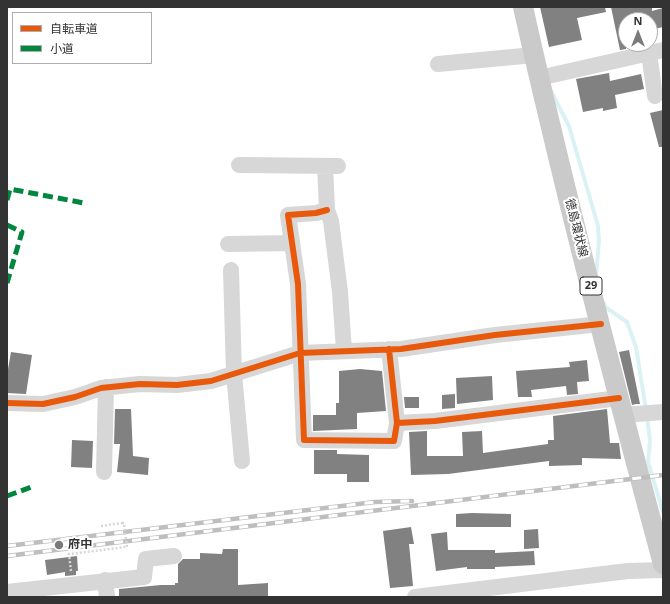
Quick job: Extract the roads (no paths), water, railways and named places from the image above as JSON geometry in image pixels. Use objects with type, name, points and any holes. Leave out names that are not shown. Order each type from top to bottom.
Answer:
[{"type":"main road","name":"徳島環状線","points":[[523,7],[534,55],[544,76],[621,406],[662,559]]},
{"type":"street","points":[[544,76],[656,52],[655,96]]},
{"type":"street","points":[[438,64],[534,55]]},
{"type":"street","points":[[249,170],[332,166],[327,210],[331,221],[340,292],[344,351]]},
{"type":"street","points":[[327,210],[316,213],[288,215],[298,284],[304,440],[394,441],[397,422],[389,349]]},
{"type":"street","points":[[228,244],[292,243]]},
{"type":"street","points":[[231,270],[234,374],[242,461]]},
{"type":"street","points":[[7,403],[44,404],[106,388],[140,384],[176,385],[211,382],[300,353],[389,349],[495,335],[601,324]]},
{"type":"street","points":[[104,472],[106,388]]},
{"type":"street","points":[[397,422],[435,421],[621,406],[652,413]]},
{"type":"street","points":[[7,592],[144,577],[146,559],[174,556]]},
{"type":"street","points":[[415,597],[628,571],[662,559]]},
{"type":"street","points":[[106,580],[107,597]]},
{"type":"waterway","points":[[551,91],[569,126],[598,226],[599,242],[596,276]]},
{"type":"waterway","points":[[604,303],[605,307],[627,322],[636,347],[646,410]]},
{"type":"waterway","points":[[647,417],[650,441],[648,462],[663,512]]},
{"type":"railway","points":[[7,556],[663,475]]},
{"type":"railway","points":[[7,546],[375,502],[412,501]]},
{"type":"place","name":"府中","points":[[59,545]]}]
